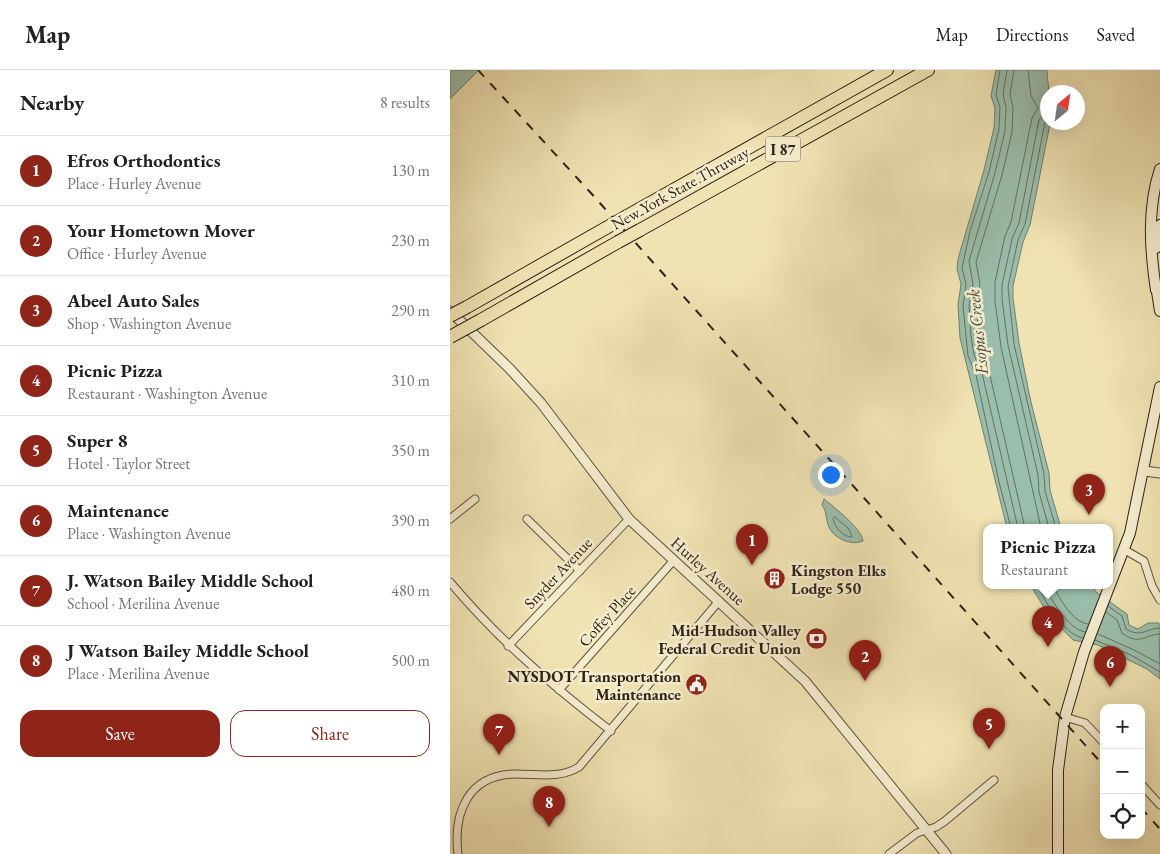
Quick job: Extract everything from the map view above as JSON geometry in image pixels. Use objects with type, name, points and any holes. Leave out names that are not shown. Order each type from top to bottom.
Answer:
[{"type":"highway","name":"New York State Thruway","points":[[450,316],[887,70]]},
{"type":"highway","name":"New York State Thruway","points":[[450,337],[928,70]]},
{"type":"main road","points":[[1160,169],[1153,195],[1151,220],[1156,290],[1160,311]]},
{"type":"main road","points":[[1156,290],[1156,249],[1160,225]]},
{"type":"main road","points":[[1113,581],[1125,550],[1144,471],[1160,387]]},
{"type":"main road","points":[[1058,854],[1059,761],[1065,717],[1084,652],[1110,589]]},
{"type":"street","name":"Hurley Avenue","points":[[450,311],[509,368],[541,403],[629,519],[805,681],[946,854]]},
{"type":"street","points":[[1144,471],[1160,473]]},
{"type":"street","points":[[450,519],[475,499]]},
{"type":"street","points":[[527,519],[580,571]]},
{"type":"street","name":"Snyder Avenue","points":[[508,646],[629,519]]},
{"type":"street","points":[[1125,550],[1144,561],[1152,586],[1160,600]]},
{"type":"street","name":"Coffey Place","points":[[559,690],[674,560]]},
{"type":"street","points":[[450,582],[508,646],[611,731]]},
{"type":"street","points":[[458,854],[456,836],[459,814],[469,795],[478,786],[505,775],[551,776],[569,772],[579,767],[719,601]]},
{"type":"street","points":[[1065,717],[1085,723],[1100,739]]},
{"type":"street","points":[[889,854],[917,833],[945,821],[994,780]]},
{"type":"street","points":[[1145,788],[1160,805]]},
{"type":"water","points":[[450,70],[479,70],[450,99]]},
{"type":"water","name":"Esopus Creek","points":[[996,70],[1047,70],[1048,85],[1040,85],[1040,130],[1049,130],[1030,225],[1023,242],[1013,286],[1013,298],[1019,343],[1030,398],[1049,473],[1050,490],[1060,524],[1006,524],[960,338],[958,305],[961,284],[957,269],[958,259],[984,170],[994,128],[995,108],[991,96]]},
{"type":"water","points":[[824,499],[858,530],[863,541],[849,542],[839,538],[831,531],[822,505]]},
{"type":"water","points":[[1033,589],[1094,589],[1127,614],[1129,625],[1138,629],[1148,623],[1159,623],[1160,679],[1147,669],[1098,645],[1073,640],[1048,614]]},
{"type":"railway","points":[[478,70],[590,192],[1100,762]]},
{"type":"railway","points":[[1145,812],[1160,829]]},
{"type":"place","name":"Abeel Auto Sales","points":[[1089,515]]},
{"type":"place","name":"Efros Orthodontics","points":[[752,565]]},
{"type":"place","name":"Kingston Elks Lodge 550","points":[[775,579]]},
{"type":"place","name":"Mid-Hudson Valley Federal Credit Union","points":[[817,639]]},
{"type":"place","name":"Picnic Pizza","points":[[1048,647]]},
{"type":"place","name":"Your Hometown Mover","points":[[865,681]]},
{"type":"place","name":"NYSDOT Transportation Maintenance","points":[[697,685]]},
{"type":"place","name":"Maintenance","points":[[1110,687]]},
{"type":"place","name":"Super 8","points":[[989,749]]},
{"type":"place","name":"J. Watson Bailey Middle School","points":[[499,755]]},
{"type":"place","name":"J Watson Bailey Middle School","points":[[549,827]]}]
